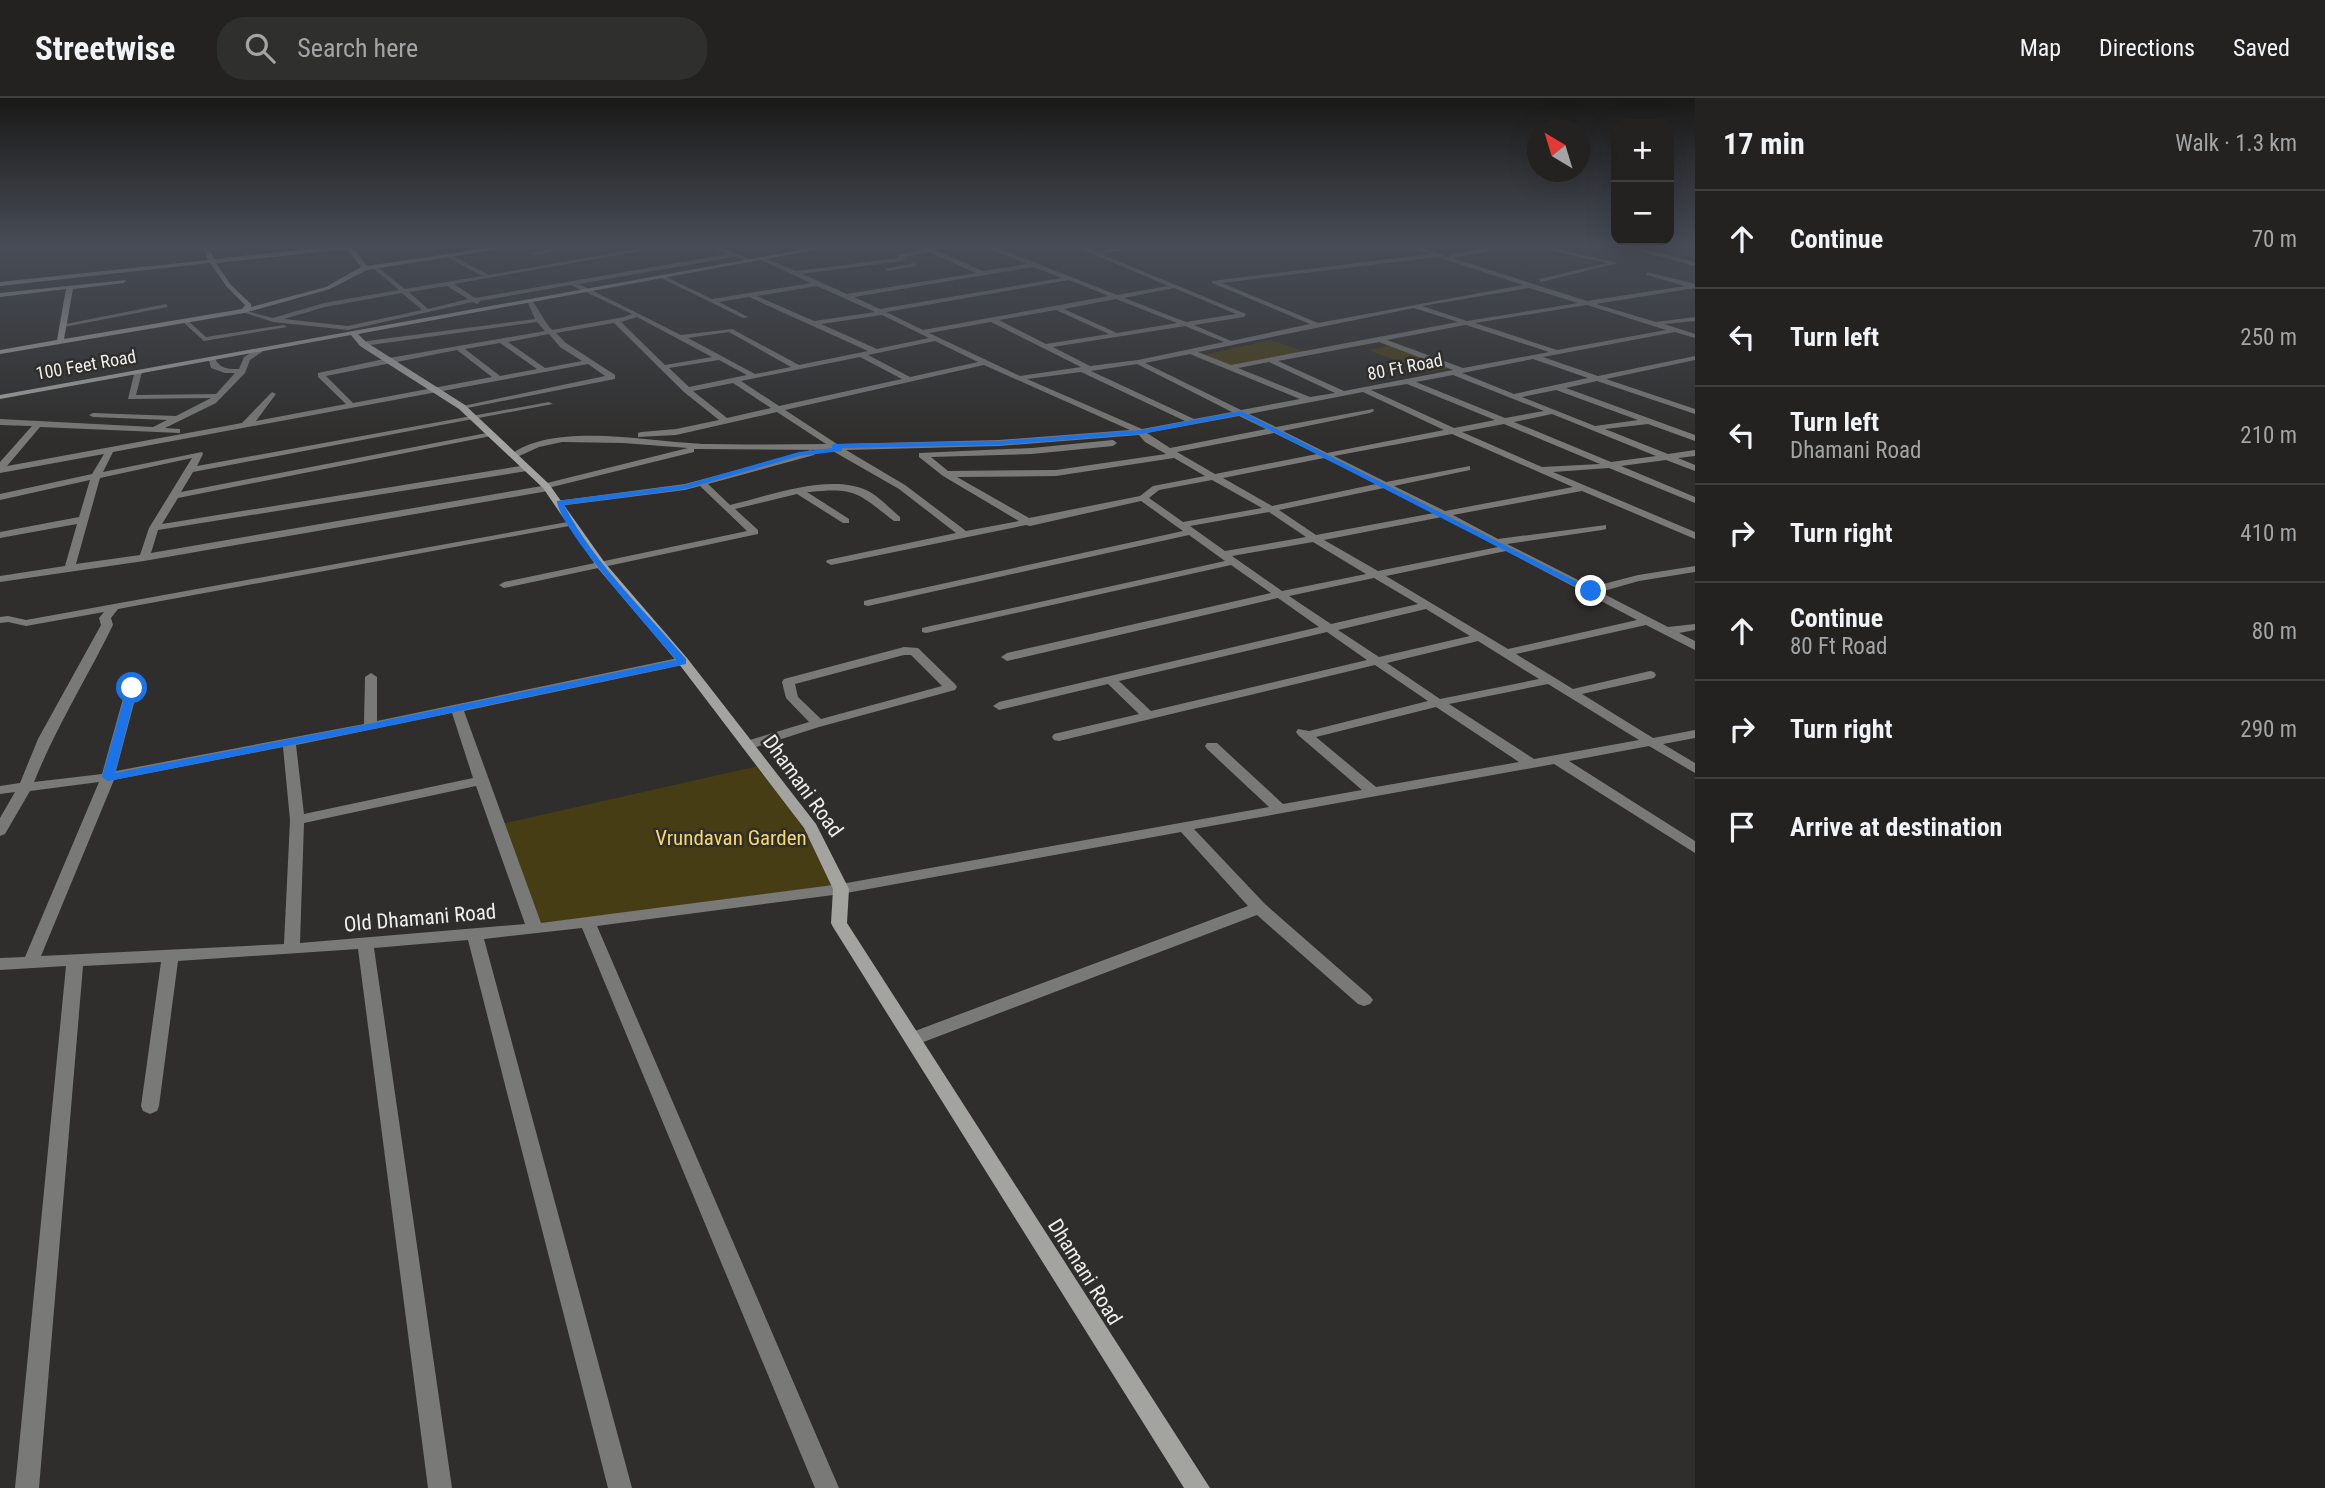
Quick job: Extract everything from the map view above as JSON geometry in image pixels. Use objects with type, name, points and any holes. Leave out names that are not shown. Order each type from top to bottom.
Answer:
[{"type":"main road","points":[[60,343],[66,310]]},
{"type":"main road","points":[[0,352],[248,310]]},
{"type":"main road","name":"100 Feet Road","points":[[0,397],[355,335],[480,310]]},
{"type":"main road","name":"Dhamani Road","points":[[355,335],[388,360],[462,407],[547,487],[569,523],[601,565],[683,662],[811,827],[841,889],[839,923],[1198,1488]]},
{"type":"street","points":[[64,325],[145,310]]},
{"type":"street","points":[[273,320],[307,310]]},
{"type":"street","points":[[355,335],[428,310],[438,317]]},
{"type":"street","points":[[462,407],[612,377],[551,333],[535,310]]},
{"type":"street","points":[[628,310],[754,376]]},
{"type":"street","points":[[730,310],[745,317]]},
{"type":"street","points":[[783,310],[878,352]]},
{"type":"street","points":[[876,310],[985,363],[1141,432],[1148,440],[1271,509],[1316,540],[1428,605],[1695,769]]},
{"type":"street","points":[[813,323],[893,310]]},
{"type":"street","points":[[922,332],[1040,310]]},
{"type":"street","points":[[1062,310],[1119,336]]},
{"type":"street","points":[[1148,310],[1229,342]]},
{"type":"street","points":[[1048,346],[1188,326],[1244,315],[1232,310]]},
{"type":"street","points":[[1282,310],[1316,324]]},
{"type":"street","points":[[1021,378],[1138,362],[1392,310]]},
{"type":"street","points":[[1425,310],[1555,352]]},
{"type":"street","points":[[1232,367],[1545,310]]},
{"type":"street","points":[[1610,310],[1695,336]]},
{"type":"street","points":[[244,311],[273,320],[355,335],[540,320]]},
{"type":"street","points":[[352,406],[321,375],[388,360],[615,321],[637,314]]},
{"type":"street","points":[[1654,323],[1695,318]]},
{"type":"street","points":[[990,319],[1048,346],[1087,369],[1193,422]]},
{"type":"street","points":[[185,321],[204,339],[299,324]]},
{"type":"street","points":[[615,321],[687,390],[725,421]]},
{"type":"street","points":[[680,337],[730,330],[799,368]]},
{"type":"street","name":"80 Ft Road","points":[[837,448],[999,443],[1141,432],[1367,391],[1532,356],[1675,330]]},
{"type":"street","points":[[1273,333],[1294,341]]},
{"type":"street","points":[[687,390],[937,339]]},
{"type":"street","points":[[1379,339],[1464,371]]},
{"type":"street","points":[[502,341],[544,371]]},
{"type":"street","points":[[1305,345],[1317,350]]},
{"type":"street","points":[[459,348],[499,379]]},
{"type":"street","points":[[155,430],[217,397],[242,371],[247,359],[259,350]]},
{"type":"street","points":[[1190,350],[1309,400]]},
{"type":"street","points":[[862,355],[909,380]]},
{"type":"street","points":[[1532,356],[1695,412]]},
{"type":"street","points":[[664,367],[719,358]]},
{"type":"street","points":[[1514,397],[1695,358]]},
{"type":"street","points":[[211,359],[214,366],[225,371],[242,371]]},
{"type":"street","points":[[1270,360],[1346,394]]},
{"type":"street","points":[[0,469],[589,362]]},
{"type":"street","points":[[1138,362],[1441,513],[1695,646]]},
{"type":"street","points":[[623,440],[632,436],[676,432],[985,363]]},
{"type":"street","points":[[138,372],[131,397],[217,397]]},
{"type":"street","points":[[1453,373],[1695,468]]},
{"type":"street","points":[[735,381],[902,487],[966,536]]},
{"type":"street","points":[[1410,382],[1693,498]]},
{"type":"street","points":[[1558,388],[1695,438]]},
{"type":"street","points":[[1367,391],[1540,470],[1695,536]]},
{"type":"street","points":[[245,425],[272,394]]},
{"type":"street","points":[[190,470],[549,404]]},
{"type":"street","points":[[946,474],[1056,473],[1174,453],[1370,411]]},
{"type":"street","points":[[831,562],[1143,498],[1156,488],[1552,412]]},
{"type":"street","points":[[93,415],[178,419]]},
{"type":"street","points":[[1594,428],[1651,421]]},
{"type":"street","points":[[0,422],[200,432]]},
{"type":"street","points":[[0,469],[38,424]]},
{"type":"street","points":[[144,558],[154,528],[217,429]]},
{"type":"street","points":[[174,496],[492,435]]},
{"type":"street","points":[[513,455],[536,445],[562,439],[623,440],[706,447],[837,448]]},
{"type":"street","points":[[1030,523],[946,474],[922,455],[1032,452],[1148,440]]},
{"type":"street","points":[[1,575],[69,570],[144,558],[547,487],[706,447]]},
{"type":"street","points":[[559,503],[702,483],[799,454],[837,448]]},
{"type":"street","points":[[69,570],[94,478],[110,450]]},
{"type":"street","points":[[766,453],[799,454]]},
{"type":"street","points":[[1540,470],[1612,465],[1695,453]]},
{"type":"street","points":[[0,476],[3,496],[199,454]]},
{"type":"street","points":[[154,528],[527,468]]},
{"type":"street","points":[[868,603],[1186,528],[1467,468]]},
{"type":"street","points":[[504,585],[754,532],[702,483]]},
{"type":"street","points":[[728,508],[818,488],[860,491],[897,519]]},
{"type":"street","points":[[1223,555],[1316,540],[1441,513],[1584,488]]},
{"type":"street","points":[[800,492],[846,521]]},
{"type":"street","points":[[1143,498],[1282,594],[1327,629],[1437,704],[1532,764]]},
{"type":"street","points":[[0,535],[81,520]]},
{"type":"street","points":[[0,620],[26,623],[569,523]]},
{"type":"street","points":[[1007,657],[1502,545],[1602,527]]},
{"type":"street","points":[[926,630],[1233,562]]},
{"type":"street","points":[[1591,591],[1638,578],[1695,569]]},
{"type":"street","points":[[999,706],[1428,605]]},
{"type":"street","points":[[0,831],[25,787],[45,738],[66,705],[107,625],[106,618],[114,607]]},
{"type":"street","points":[[1506,653],[1648,621]]},
{"type":"street","points":[[1667,631],[1695,627]]},
{"type":"street","points":[[1059,737],[1479,637]]},
{"type":"street","points":[[748,745],[818,723],[792,698],[788,682],[904,651],[914,651],[951,687],[819,723]]},
{"type":"street","points":[[0,790],[108,777],[370,727],[683,662]]},
{"type":"street","points":[[1571,693],[1650,675]]},
{"type":"street","points":[[370,727],[371,677]]},
{"type":"street","points":[[1111,680],[1148,716]]},
{"type":"street","points":[[1373,792],[1303,732],[1550,680]]},
{"type":"street","points":[[31,961],[108,777],[132,688]]},
{"type":"street","points":[[457,709],[536,929]]},
{"type":"street","name":"Old Dhamani Road","points":[[0,964],[292,949],[536,929],[841,889],[1695,734]]},
{"type":"street","points":[[289,742],[296,820],[292,949]]},
{"type":"street","points":[[1212,746],[1280,809]]},
{"type":"street","points":[[1556,759],[1695,848]]},
{"type":"street","points":[[296,820],[481,781]]},
{"type":"street","points":[[1184,827],[1259,908],[1364,1000]]},
{"type":"street","points":[[913,1039],[1259,908]]},
{"type":"street","points":[[587,922],[827,1488]]},
{"type":"street","points":[[475,934],[620,1488]]},
{"type":"street","points":[[365,943],[440,1488]]},
{"type":"street","points":[[150,1106],[170,955]]},
{"type":"street","points":[[27,1488],[75,959]]},
{"type":"green space","points":[[1271,340],[1309,353],[1230,370],[1194,357]]},
{"type":"green space","points":[[1390,346],[1453,368],[1428,372],[1368,350]]},
{"type":"green space","name":"Vrundavan Garden","points":[[763,765],[841,889],[535,929],[497,825]]},
{"type":"route","points":[[132,688],[108,777],[683,662],[601,565],[569,523],[559,503],[685,487],[799,454],[840,450],[834,446],[999,443],[1141,432],[1241,413],[1591,591]]}]
